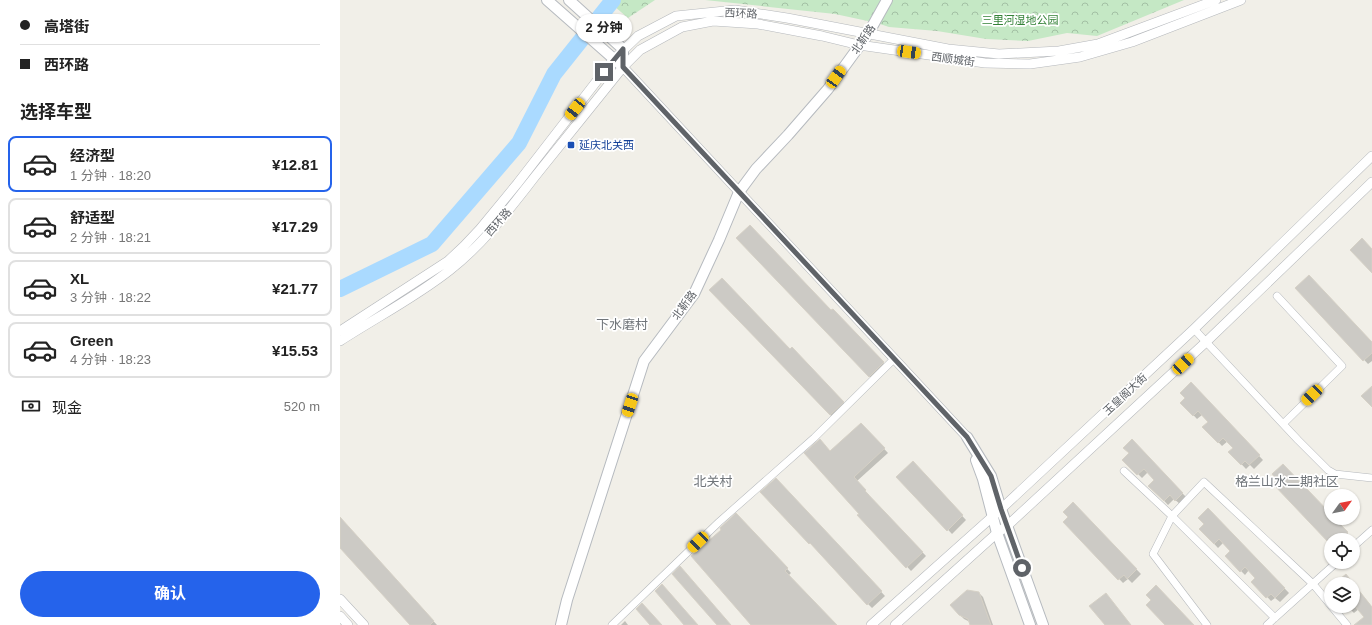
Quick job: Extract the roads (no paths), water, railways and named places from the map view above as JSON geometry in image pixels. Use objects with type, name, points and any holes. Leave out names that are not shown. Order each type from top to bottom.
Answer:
[{"type":"main road","points":[[569,0],[623,49],[623,67]]},
{"type":"main road","name":"北靳路","points":[[561,625],[567,600],[644,360],[694,294],[739,192],[756,169],[828,89],[868,34],[887,0]]},
{"type":"main road","points":[[549,2],[613,60],[623,67]]},
{"type":"main road","points":[[967,437],[991,476],[1001,509],[1043,625]]},
{"type":"main road","points":[[967,437],[983,479],[997,533],[1030,625]]},
{"type":"street","name":"西顺城街","points":[[868,34],[948,49],[999,54],[1059,51],[1098,44],[1216,0]]},
{"type":"street","name":"西顺城街","points":[[623,67],[640,50],[682,27],[713,21],[758,24],[860,45],[985,63],[1030,64],[1080,57],[1132,42],[1241,0]]},
{"type":"street","name":"西环路","points":[[340,332],[448,261],[464,246],[517,184],[613,60],[638,36],[676,16],[734,10],[787,18],[868,34]]},
{"type":"street","name":"西环路","points":[[340,341],[410,298],[450,270],[469,253],[509,210],[623,67]]},
{"type":"street","points":[[623,67],[967,437]]},
{"type":"street","name":"玉皇阁大街","points":[[871,625],[1001,509],[1194,329],[1372,156]]},
{"type":"street","name":"玉皇阁大街","points":[[895,625],[997,533],[1007,526],[1206,342],[1372,182]]},
{"type":"street","points":[[1277,296],[1342,366],[1282,424]]},
{"type":"street","points":[[1194,329],[1282,424],[1328,470],[1335,474],[1372,478]]},
{"type":"street","points":[[612,625],[719,522],[814,438],[894,359]]},
{"type":"street","points":[[1124,471],[1172,516],[1275,618]]},
{"type":"street","points":[[1207,625],[1154,554],[1172,516],[1204,482],[1313,584],[1347,625]]},
{"type":"street","points":[[1360,541],[1372,530]]},
{"type":"street","points":[[1267,625],[1329,569]]},
{"type":"street","points":[[340,599],[364,625]]},
{"type":"street","points":[[340,616],[348,625]]},
{"type":"waterway","points":[[340,289],[432,244],[519,143],[554,74],[613,0]]},
{"type":"place","name":"延庆北关西","points":[[571,145]]},
{"type":"district","name":"下水磨村","points":[[622,324]]},
{"type":"district","name":"北关村","points":[[713,481]]},
{"type":"district","name":"格兰山水二期社区","points":[[1287,481]]},
{"type":"park label","name":"三里河湿地公园","points":[[1020,20]]}]
